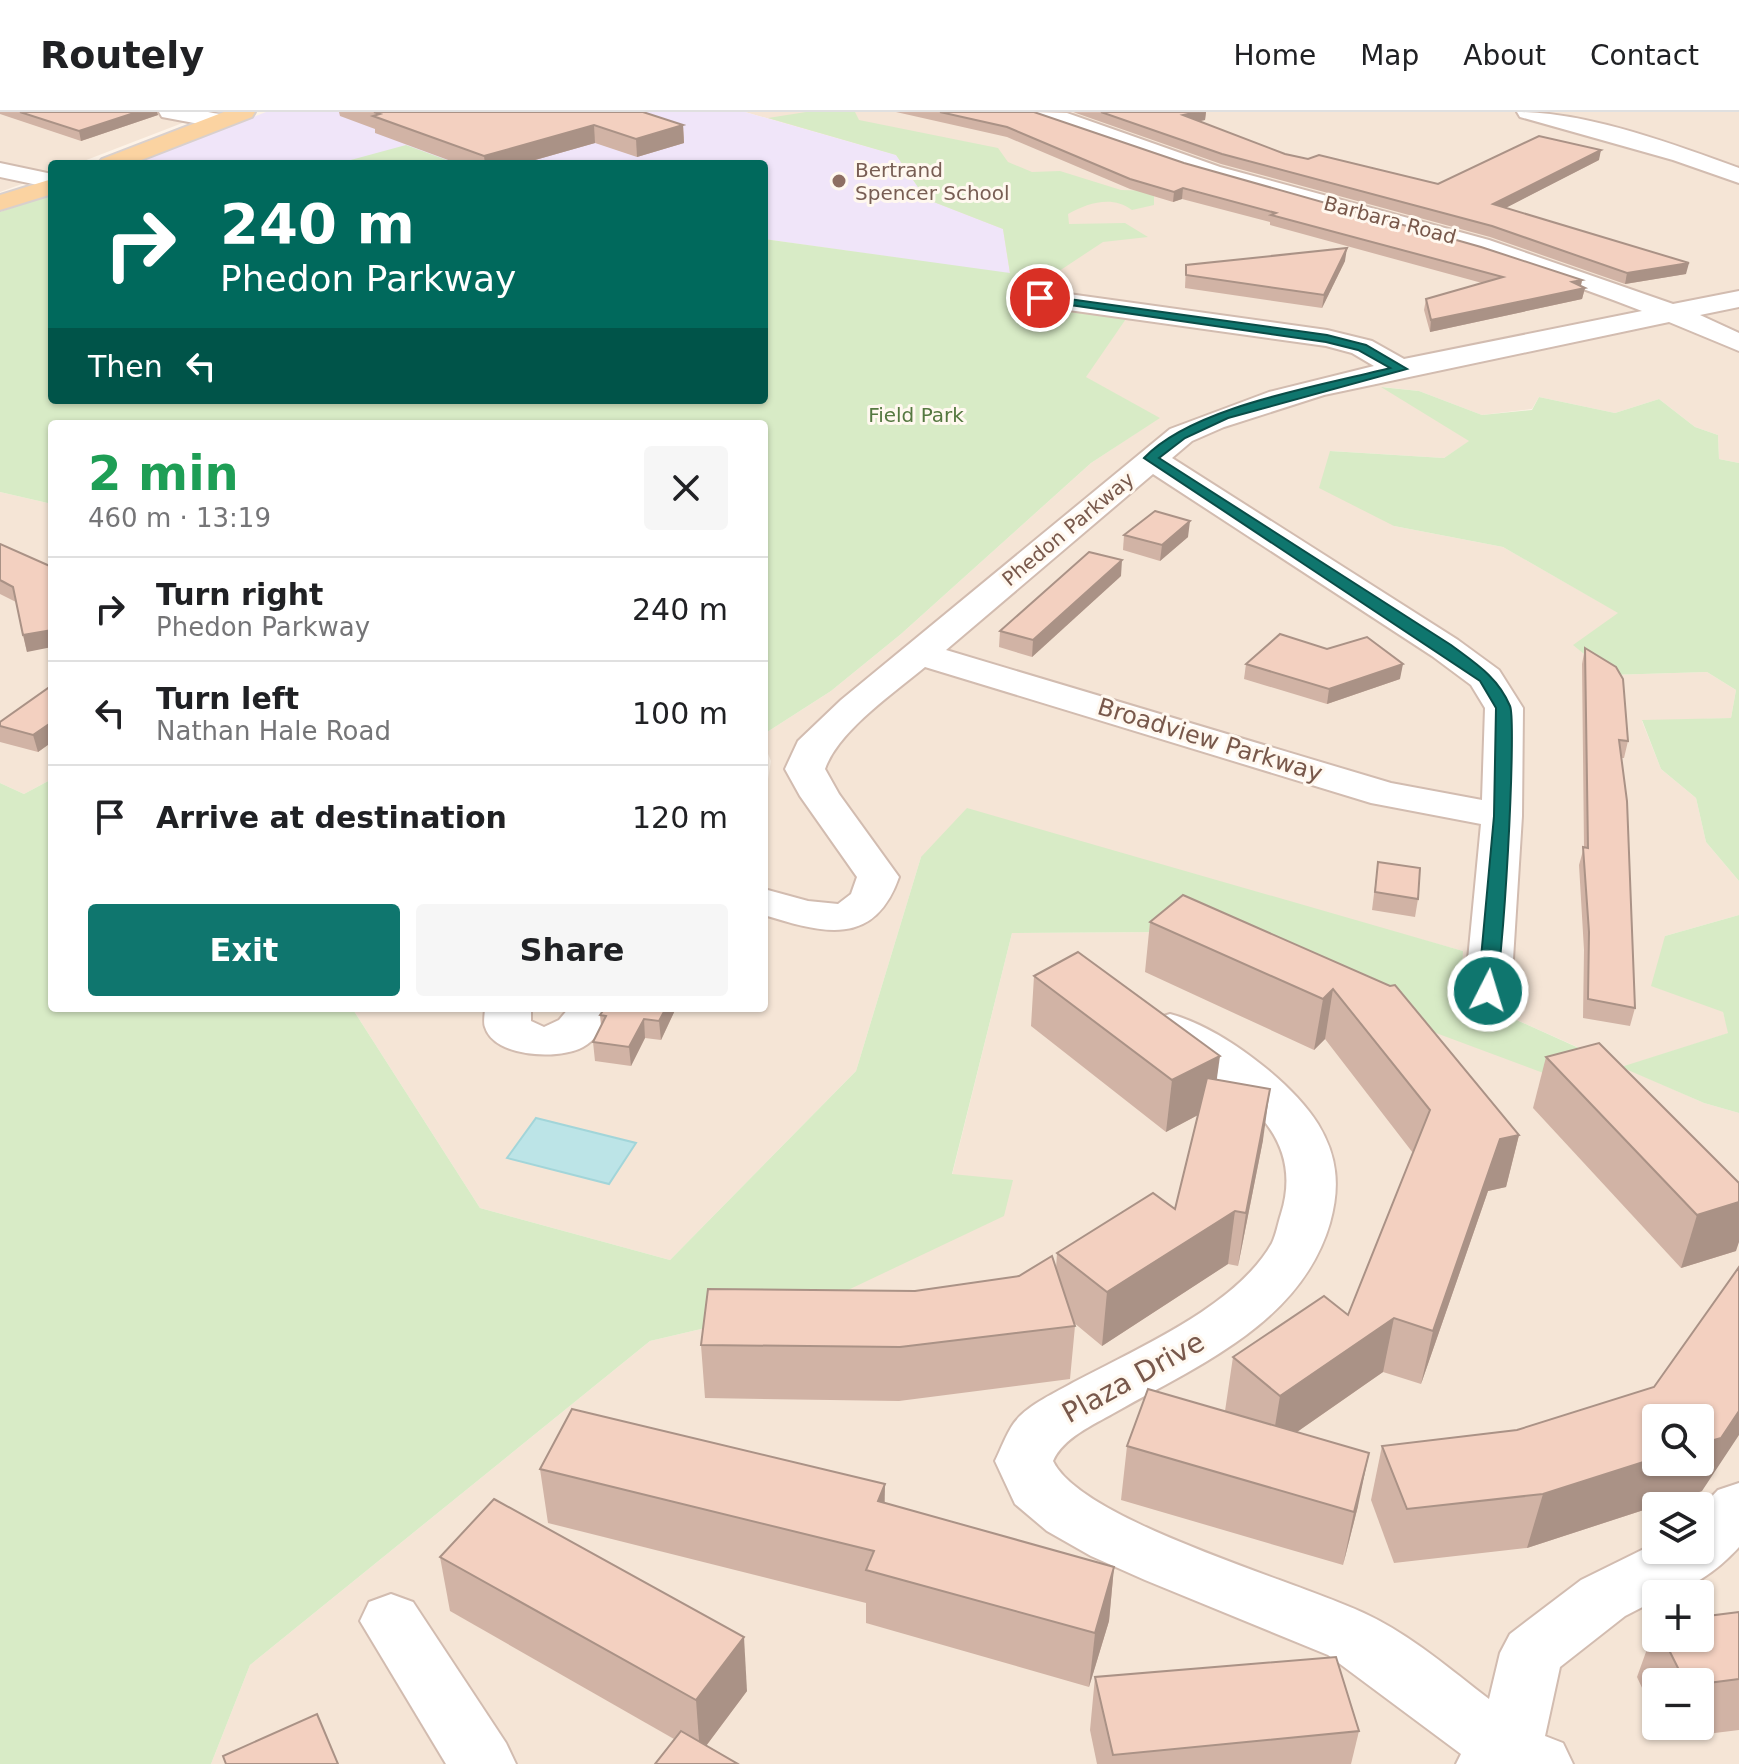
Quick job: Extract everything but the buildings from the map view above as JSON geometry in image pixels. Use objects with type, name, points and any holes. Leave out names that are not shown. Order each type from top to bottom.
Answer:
[{"type":"main road","points":[[120,160],[244,112]]},
{"type":"main road","points":[[0,203],[48,185]]},
{"type":"street","points":[[170,112],[221,121]]},
{"type":"street","name":"Barbara Road","points":[[1037,112],[1105,130],[1165,157],[1212,172],[1567,271],[1675,312],[1739,343]]},
{"type":"street","points":[[1528,112],[1651,146],[1739,176]]},
{"type":"street","points":[[0,170],[48,183]]},
{"type":"street","points":[[1040,298],[1327,338],[1362,347],[1401,369]]},
{"type":"street","name":"Phedon Parkway","points":[[768,903],[824,917],[850,916],[868,902],[878,877],[820,796],[805,769],[812,749],[854,708],[1181,435],[1224,415],[1401,369],[1739,299]]},
{"type":"street","points":[[1150,458],[1445,648],[1486,678],[1504,708],[1502,816],[1488,991]]},
{"type":"street","name":"Broadview Parkway","points":[[921,654],[1385,794],[1502,816]]},
{"type":"street","name":"Plaza Drive","points":[[1131,1004],[1256,1085],[1285,1111],[1304,1144],[1314,1180],[1311,1212],[1301,1243],[1288,1265],[1222,1327],[1134,1379],[1069,1409],[1028,1443],[1024,1460],[1027,1477],[1036,1492],[1052,1504],[1146,1554],[1349,1635],[1512,1760],[1532,1653],[1603,1598],[1671,1564]]},
{"type":"street","points":[[508,1012],[508,1027],[524,1038],[555,1043],[569,1038],[589,1012]]},
{"type":"street","name":"Plaza Drive","points":[[1714,1534],[1739,1507]]},
{"type":"street","points":[[391,1621],[483,1764]]},
{"type":"shaded area","points":[[0,112],[211,112],[86,160],[48,160],[48,174],[0,192]]},
{"type":"shaded area","name":"Bertrand Spencer School","points":[[266,112],[745,112],[896,155],[926,199],[1003,229],[1010,274],[768,240],[768,160],[143,160]]},
{"type":"shaded area","points":[[745,112],[1739,112],[1739,463],[1719,459],[1718,435],[1695,427],[1659,399],[1615,413],[1539,397],[1532,409],[1482,415],[1419,391],[1383,387],[1470,441],[1444,458],[1331,451],[1394,526],[1503,547],[1619,613],[1610,675],[1707,672],[1736,690],[1731,718],[1642,721],[1661,769],[1696,798],[1706,842],[1739,881],[1739,915],[1665,936],[1723,1012],[1729,1033],[1623,1067],[1704,1103],[1739,1113],[1739,1764],[211,1764],[250,1665],[650,1341],[829,1299],[952,1175],[1012,933],[1165,932],[1620,1066],[1461,995],[1463,951],[1265,896],[921,857],[856,1071],[670,1260],[480,1208],[355,1012],[768,1012],[768,779],[771,761],[768,731],[831,691],[901,634],[1091,463],[1159,418],[1085,377],[1127,317],[1027,301],[926,199],[896,155]]},
{"type":"shaded area","points":[[0,492],[48,503],[48,781],[24,794],[0,783]]},
{"type":"green space","name":"Field Park","points":[[806,112],[855,112],[859,120],[998,148],[1008,162],[1032,172],[1060,171],[1121,190],[1154,191],[1154,205],[1132,210],[1116,203],[1100,202],[1068,214],[1069,224],[1125,223],[1148,237],[1103,242],[1047,279],[1027,300],[1128,316],[1086,377],[1160,418],[1091,463],[901,634],[831,691],[768,731],[768,420],[48,420],[48,503],[0,492],[0,212],[48,195],[48,404],[768,404],[768,240],[1010,273],[1003,229],[926,199],[896,155],[768,118]]},
{"type":"green space","points":[[406,145],[447,160],[351,160]]},
{"type":"green space","points":[[1381,387],[1419,391],[1482,415],[1532,410],[1539,397],[1615,413],[1659,399],[1695,427],[1718,435],[1719,459],[1739,463],[1739,881],[1706,842],[1696,798],[1661,769],[1642,720],[1731,718],[1736,690],[1707,672],[1610,675],[1573,645],[1618,613],[1503,547],[1394,526],[1319,488],[1330,451],[1444,458],[1469,441]]},
{"type":"green space","points":[[48,781],[48,1012],[355,1012],[480,1208],[670,1260],[856,1071],[921,857],[967,808],[1463,951],[1461,995],[1621,1067],[1570,1083],[1165,932],[1012,933],[952,1174],[1013,1180],[1004,1216],[829,1299],[650,1341],[250,1665],[211,1764],[0,1764],[0,783],[24,794]]},
{"type":"green space","points":[[1739,915],[1739,1113],[1704,1103],[1621,1067],[1728,1033],[1723,1012],[1651,986],[1665,936]]},
{"type":"water","points":[[536,1118],[636,1143],[609,1184],[507,1158]]},
{"type":"place","name":"Bertrand Spencer School","points":[[839,181]]},
{"type":"route","points":[[1040,298],[1327,338],[1362,347],[1401,369],[1271,400],[1224,415],[1181,435],[1150,458],[1445,648],[1486,678],[1504,708],[1502,816],[1488,991]]}]
